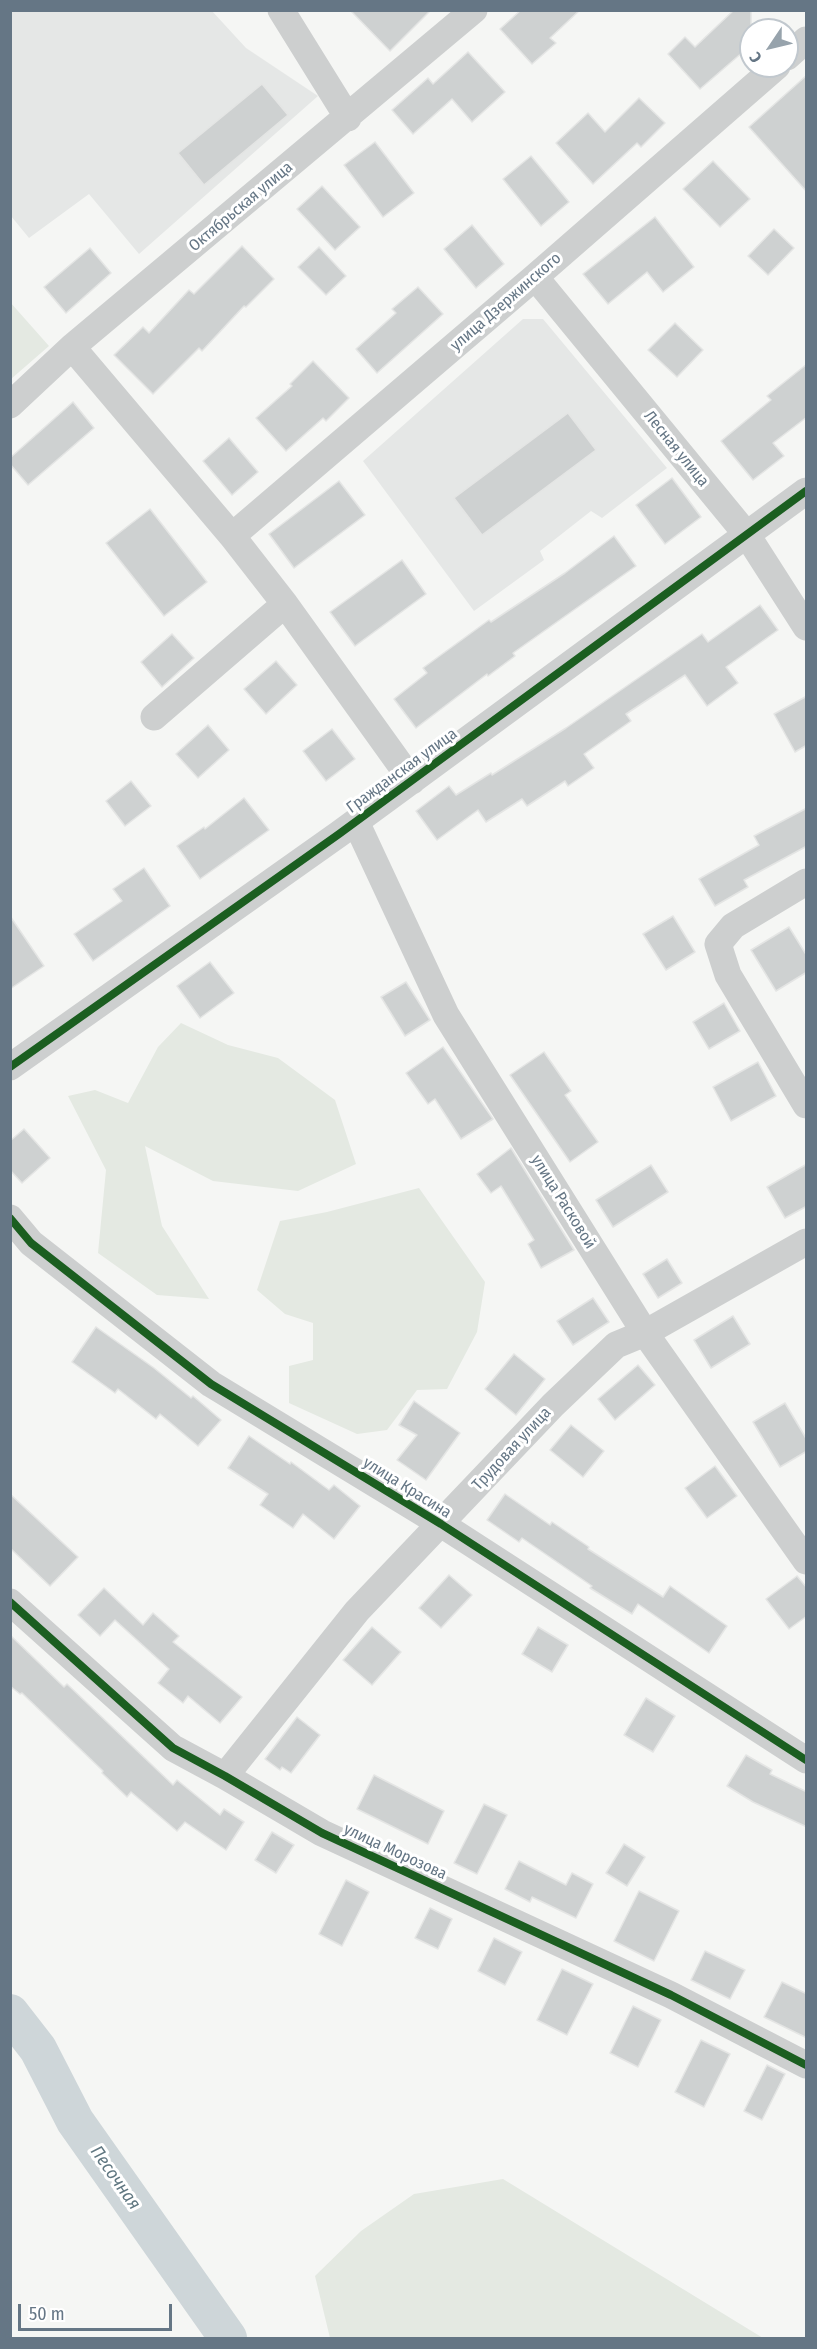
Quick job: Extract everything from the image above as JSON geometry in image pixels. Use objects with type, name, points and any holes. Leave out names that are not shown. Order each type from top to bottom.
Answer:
[{"type":"street","points":[[281,10],[348,118]]},
{"type":"street","name":"Октябрьская улица","points":[[10,405],[72,346],[348,118],[474,10]]},
{"type":"street","name":"улица Дзержинского","points":[[232,536],[763,78]]},
{"type":"street","name":"Лесная улица","points":[[535,277],[747,535],[807,627]]},
{"type":"street","points":[[72,346],[232,536],[285,604],[412,781]]},
{"type":"street","name":"Гражданская улица","points":[[10,1067],[356,822],[807,491]]},
{"type":"street","points":[[154,717],[285,604]]},
{"type":"street","name":"улица Расковой","points":[[356,822],[446,1015],[645,1333],[807,1561]]},
{"type":"street","points":[[807,882],[733,926],[718,944],[728,975],[807,1105]]},
{"type":"street","name":"улица Красина","points":[[10,1218],[31,1243],[211,1384],[441,1524],[807,1760]]},
{"type":"street","name":"Трудовая улица","points":[[225,1776],[357,1611],[553,1405],[616,1345],[645,1333],[807,1242]]},
{"type":"street","name":"улица Морозова","points":[[10,1602],[173,1748],[321,1833],[671,1995],[807,2065]]},
{"type":"shaded area","points":[[10,11],[212,11],[246,48],[318,96],[139,254],[89,194],[29,238],[11,216]]},
{"type":"shaded area","points":[[10,302],[49,346],[11,379],[10,379]]},
{"type":"shaded area","points":[[523,319],[543,319],[667,468],[602,518],[591,511],[540,551],[544,560],[474,611],[363,461]]},
{"type":"shaded area","points":[[181,1023],[228,1045],[278,1058],[335,1100],[356,1164],[298,1191],[213,1181],[145,1146],[162,1226],[209,1299],[157,1295],[98,1253],[106,1170],[68,1096],[95,1090],[128,1103],[158,1047]]},
{"type":"shaded area","points":[[419,1188],[485,1282],[477,1332],[447,1389],[417,1390],[387,1430],[357,1434],[289,1403],[289,1366],[313,1360],[313,1323],[285,1314],[257,1290],[280,1221],[327,1212]]},
{"type":"shaded area","points":[[503,2179],[763,2338],[330,2338],[315,2276],[361,2231],[414,2194]]},
{"type":"building","points":[[350,10],[431,10],[390,51]]},
{"type":"building","points":[[521,10],[580,10],[550,38],[556,43],[532,64],[500,29]]},
{"type":"building","points":[[734,10],[751,10],[751,18],[739,18],[739,55],[700,89],[668,54],[685,37],[695,47]]},
{"type":"building","points":[[468,52],[505,92],[472,122],[452,99],[413,134],[392,110],[428,78],[433,84]]},
{"type":"building","points":[[807,75],[807,192],[749,127]]},
{"type":"building","points":[[262,84],[288,115],[204,185],[178,153]]},
{"type":"building","points":[[639,98],[665,123],[641,147],[637,143],[593,184],[556,143],[588,113],[605,132]]},
{"type":"building","points":[[375,142],[414,193],[383,217],[344,165]]},
{"type":"building","points":[[531,156],[569,202],[541,226],[503,179]]},
{"type":"building","points":[[713,161],[750,199],[720,227],[683,189]]},
{"type":"building","points":[[322,186],[360,227],[335,250],[297,209]]},
{"type":"building","points":[[655,217],[694,267],[663,292],[647,272],[608,304],[583,274]]},
{"type":"building","points":[[472,225],[504,264],[476,288],[444,249]]},
{"type":"building","points":[[774,229],[794,248],[768,275],[748,256]]},
{"type":"building","points":[[242,246],[274,279],[246,307],[244,306],[202,351],[199,348],[153,394],[114,355],[143,327],[149,333],[189,290],[194,294]]},
{"type":"building","points":[[319,247],[346,276],[326,295],[298,267]]},
{"type":"building","points":[[90,248],[111,273],[66,313],[44,287]]},
{"type":"building","points":[[418,287],[443,314],[377,373],[356,349],[396,313],[392,309]]},
{"type":"building","points":[[675,323],[703,350],[677,377],[648,350]]},
{"type":"building","points":[[313,361],[349,398],[326,421],[323,418],[286,451],[256,418],[292,386],[290,384]]},
{"type":"building","points":[[807,364],[807,417],[773,443],[784,456],[753,480],[721,441],[771,400],[767,396]]},
{"type":"building","points":[[73,402],[94,428],[28,485],[10,464],[10,458]]},
{"type":"building","points":[[568,413],[596,450],[482,535],[454,498]]},
{"type":"building","points":[[229,438],[258,472],[232,495],[203,461]]},
{"type":"building","points":[[672,478],[701,517],[665,544],[636,505]]},
{"type":"building","points":[[339,481],[365,515],[294,568],[269,534]]},
{"type":"building","points":[[150,509],[207,582],[164,616],[106,543]]},
{"type":"building","points":[[614,536],[636,566],[513,653],[515,656],[488,676],[487,674],[416,728],[394,699],[427,673],[423,668],[489,620],[491,622],[565,573]]},
{"type":"building","points":[[402,560],[426,594],[355,646],[330,612]]},
{"type":"building","points":[[760,605],[778,630],[726,667],[738,683],[707,706],[685,675],[626,714],[631,721],[584,754],[594,768],[568,786],[565,781],[527,806],[522,799],[486,822],[478,810],[437,840],[416,811],[449,786],[456,795],[491,773],[492,775],[566,728],[702,634],[708,642]]},
{"type":"building","points":[[172,634],[194,658],[162,687],[141,662]]},
{"type":"building","points":[[276,661],[297,685],[266,714],[244,689]]},
{"type":"building","points":[[807,696],[807,745],[795,752],[774,714]]},
{"type":"building","points":[[208,725],[229,750],[198,778],[176,754]]},
{"type":"building","points":[[332,729],[355,759],[326,781],[303,751]]},
{"type":"building","points":[[131,781],[151,806],[125,826],[106,801]]},
{"type":"building","points":[[244,798],[269,830],[200,879],[177,846],[204,827],[205,829]]},
{"type":"building","points":[[807,808],[807,846],[744,880],[748,887],[715,906],[699,879],[759,845],[754,836]]},
{"type":"building","points":[[144,868],[170,906],[93,961],[74,934],[122,901],[113,889]]},
{"type":"building","points":[[10,916],[44,966],[10,989]]},
{"type":"building","points":[[673,916],[695,952],[666,970],[643,934]]},
{"type":"building","points":[[789,927],[807,956],[807,972],[776,991],[751,950]]},
{"type":"building","points":[[210,962],[234,993],[200,1018],[177,986]]},
{"type":"building","points":[[406,982],[430,1020],[405,1036],[381,997]]},
{"type":"building","points":[[724,1003],[740,1031],[709,1049],[693,1022]]},
{"type":"building","points":[[443,1047],[493,1119],[461,1139],[435,1099],[428,1104],[406,1073]]},
{"type":"building","points":[[544,1052],[571,1091],[565,1095],[598,1142],[570,1162],[510,1075]]},
{"type":"building","points":[[758,1062],[776,1096],[731,1121],[713,1087]]},
{"type":"building","points":[[24,1129],[50,1158],[22,1183],[10,1170],[10,1141]]},
{"type":"building","points":[[511,1148],[574,1250],[541,1268],[528,1244],[534,1240],[501,1186],[491,1193],[477,1174]]},
{"type":"building","points":[[807,1164],[807,1206],[785,1218],[767,1187]]},
{"type":"building","points":[[651,1165],[668,1192],[613,1227],[596,1200]]},
{"type":"building","points":[[667,1259],[682,1283],[658,1298],[643,1274]]},
{"type":"building","points":[[593,1298],[609,1322],[573,1345],[557,1321]]},
{"type":"building","points":[[733,1316],[750,1344],[711,1368],[694,1340]]},
{"type":"building","points":[[96,1327],[154,1368],[191,1398],[193,1396],[221,1420],[198,1446],[160,1414],[156,1419],[118,1389],[115,1393],[72,1362]]},
{"type":"building","points":[[514,1354],[545,1379],[516,1415],[485,1389]]},
{"type":"building","points":[[638,1365],[655,1385],[615,1420],[598,1399]]},
{"type":"building","points":[[414,1401],[460,1433],[426,1480],[397,1460],[417,1435],[399,1425]]},
{"type":"building","points":[[785,1403],[807,1440],[807,1451],[780,1467],[753,1422]]},
{"type":"building","points":[[571,1425],[604,1451],[583,1477],[550,1450]]},
{"type":"building","points":[[249,1436],[290,1464],[291,1462],[329,1490],[334,1485],[360,1506],[334,1539],[303,1514],[293,1528],[260,1505],[268,1494],[228,1468]]},
{"type":"building","points":[[715,1466],[737,1496],[707,1518],[685,1488]]},
{"type":"building","points":[[10,1494],[78,1557],[50,1586],[10,1548]]},
{"type":"building","points":[[505,1494],[550,1525],[552,1522],[589,1547],[588,1549],[663,1597],[670,1586],[727,1626],[709,1653],[638,1604],[632,1614],[590,1588],[592,1586],[522,1538],[519,1542],[487,1520]]},
{"type":"building","points":[[449,1575],[472,1595],[441,1628],[419,1608]]},
{"type":"building","points":[[797,1576],[807,1588],[807,1616],[789,1629],[766,1599]]},
{"type":"building","points":[[104,1588],[143,1625],[153,1613],[179,1636],[173,1642],[242,1697],[220,1723],[188,1696],[183,1703],[158,1683],[169,1669],[115,1620],[100,1636],[78,1615]]},
{"type":"building","points":[[372,1627],[401,1652],[372,1685],[343,1660]]},
{"type":"building","points":[[538,1627],[568,1645],[552,1672],[522,1654]]},
{"type":"building","points":[[10,1635],[64,1687],[67,1684],[173,1785],[177,1780],[220,1815],[224,1809],[244,1822],[226,1850],[185,1822],[177,1831],[131,1792],[127,1797],[22,1693],[20,1694],[10,1686]]},
{"type":"building","points":[[646,1698],[675,1716],[653,1752],[624,1735]]},
{"type":"building","points":[[297,1717],[320,1735],[291,1773],[282,1767],[280,1770],[265,1759]]},
{"type":"building","points":[[746,1755],[772,1770],[770,1774],[807,1792],[807,1827],[753,1802],[727,1786]]},
{"type":"building","points":[[374,1775],[444,1811],[428,1844],[357,1809]]},
{"type":"building","points":[[484,1804],[507,1815],[477,1874],[454,1863]]},
{"type":"building","points":[[272,1832],[294,1845],[276,1873],[255,1860]]},
{"type":"building","points":[[624,1844],[645,1857],[627,1886],[606,1873]]},
{"type":"building","points":[[519,1861],[566,1885],[572,1873],[593,1884],[576,1918],[532,1897],[530,1902],[505,1889]]},
{"type":"building","points":[[346,1880],[369,1892],[342,1946],[319,1934]]},
{"type":"building","points":[[639,1891],[679,1911],[654,1961],[614,1941]]},
{"type":"building","points":[[430,1908],[452,1919],[438,1949],[415,1938]]},
{"type":"building","points":[[494,1938],[522,1952],[505,1985],[478,1971]]},
{"type":"building","points":[[705,1951],[745,1970],[730,1999],[691,1980]]},
{"type":"building","points":[[562,1969],[593,1984],[567,2035],[537,2020]]},
{"type":"building","points":[[782,1982],[807,1994],[807,2038],[764,2017]]},
{"type":"building","points":[[633,2006],[661,2020],[638,2067],[610,2053]]},
{"type":"building","points":[[701,2040],[730,2054],[704,2107],[675,2092]]},
{"type":"building","points":[[767,2065],[785,2074],[762,2120],[744,2111]]},
{"type":"waterway","name":"Песочная","points":[[10,2013],[38,2049],[75,2121],[228,2338]]},
{"type":"cycle path","points":[[10,1067],[339,834],[806,491]]},
{"type":"cycle path","points":[[10,1218],[31,1243],[211,1384],[441,1524],[806,1760]]},
{"type":"cycle path","points":[[10,1602],[173,1748],[322,1833],[671,1995],[806,2065]]}]
